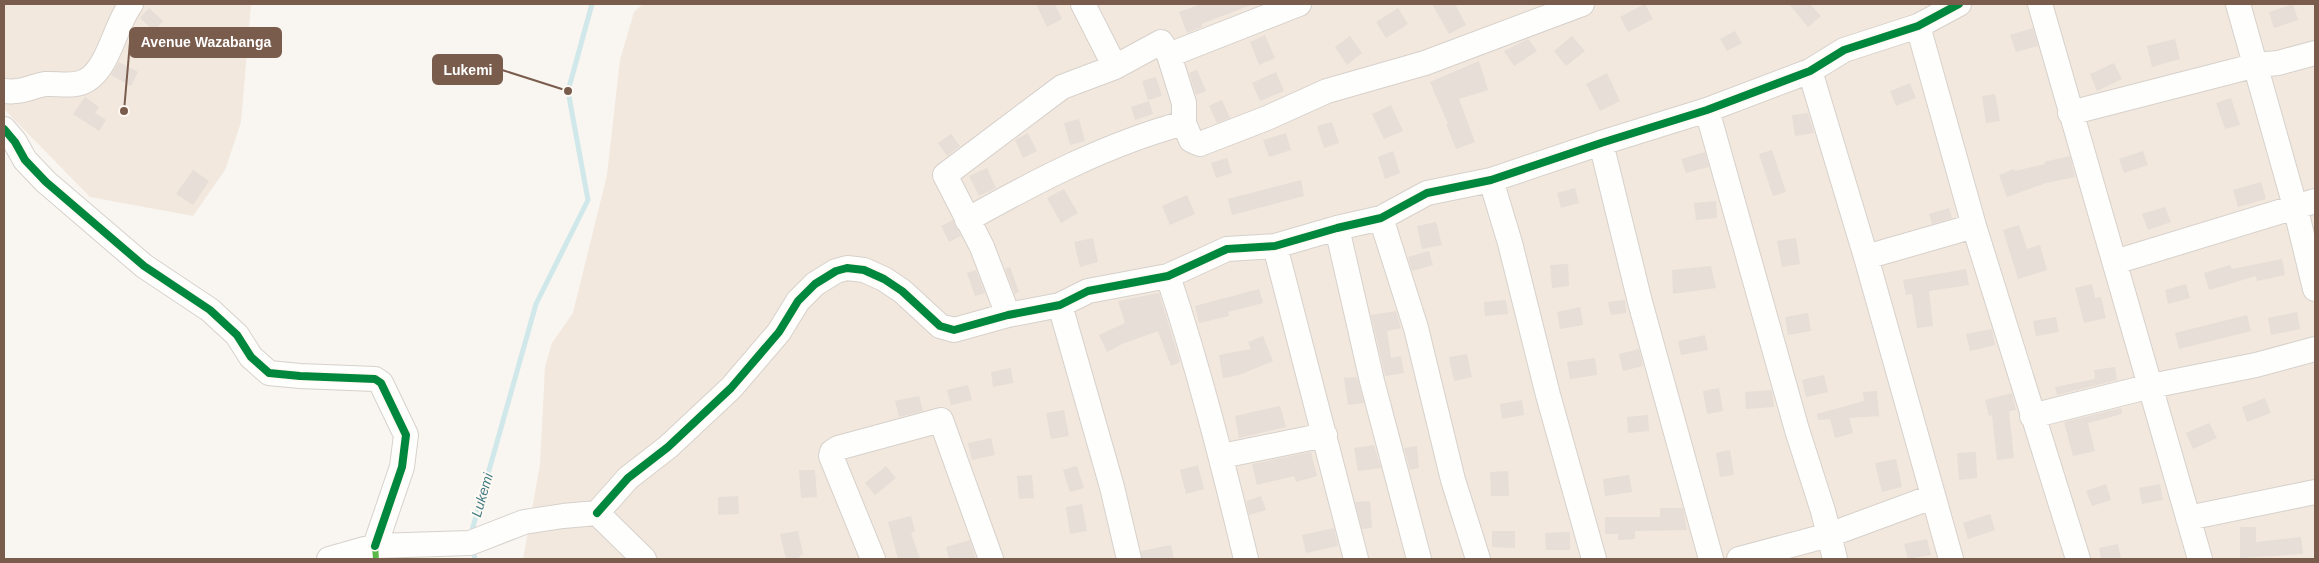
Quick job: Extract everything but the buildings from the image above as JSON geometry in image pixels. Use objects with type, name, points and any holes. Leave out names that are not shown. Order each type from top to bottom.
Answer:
[{"type":"street","points":[[1083,4],[1115,66]]},
{"type":"street","points":[[1169,55],[1299,4]]},
{"type":"street","points":[[1008,315],[982,247],[945,175],[1062,87],[1115,66],[1161,42],[1169,55],[1184,102],[1184,123],[1191,140],[1200,144],[1267,118],[1327,91],[1426,63],[1582,4]]},
{"type":"street","points":[[329,559],[375,546],[474,540],[524,522],[597,513],[628,478],[668,447],[731,388],[779,332],[798,301],[815,284],[847,268],[884,279],[902,291],[940,326],[954,330],[1008,315],[1060,305],[1088,291],[1168,276],[1227,248],[1275,246],[1337,228],[1381,218],[1427,193],[1491,180],[1707,110],[1810,71],[1844,50],[1918,26],[1959,4]]},
{"type":"street","points":[[2040,4],[2070,113],[2152,386],[2200,559]]},
{"type":"street","points":[[2238,4],[2305,203],[2315,289]]},
{"type":"street","points":[[4,91],[22,92],[46,84],[63,86],[87,81],[100,68],[122,7]]},
{"type":"street","points":[[1918,26],[1974,226],[2078,559]]},
{"type":"street","points":[[2070,113],[2257,65],[2315,53]]},
{"type":"street","points":[[1810,71],[1866,257],[1950,559]]},
{"type":"street","points":[[1707,110],[1835,559]]},
{"type":"street","points":[[967,220],[1042,178],[1153,133],[1184,123]]},
{"type":"street","points":[[4,128],[15,142],[25,160],[46,182],[144,266],[210,310],[237,335],[251,357],[268,373],[375,379],[381,384],[406,435],[402,466],[375,546]]},
{"type":"street","points":[[1601,143],[1640,302],[1711,559]]},
{"type":"street","points":[[1491,180],[1510,243],[1548,395],[1594,559]]},
{"type":"street","points":[[2114,262],[2305,203]]},
{"type":"street","points":[[1381,218],[1416,328],[1453,480],[1478,559]]},
{"type":"street","points":[[1866,257],[1974,226]]},
{"type":"street","points":[[1337,228],[1372,381],[1420,559]]},
{"type":"street","points":[[1275,246],[1356,559]]},
{"type":"street","points":[[1168,276],[1187,333],[1222,456],[1246,559]]},
{"type":"street","points":[[1060,305],[1109,478],[1129,559]]},
{"type":"street","points":[[2032,416],[2152,386],[2256,365],[2315,349]]},
{"type":"street","points":[[873,559],[830,456],[838,448],[940,420],[991,559]]},
{"type":"street","points":[[1222,456],[1325,435]]},
{"type":"street","points":[[2188,518],[2315,492]]},
{"type":"street","points":[[1739,559],[1829,535],[1932,497]]},
{"type":"street","points":[[597,513],[644,559]]},
{"type":"shaded area","points":[[4,4],[251,4],[241,122],[225,170],[193,216],[90,197],[4,109]]},
{"type":"shaded area","points":[[643,4],[2315,4],[2315,559],[523,559],[540,465],[545,367],[552,343],[573,313],[607,175],[620,60],[634,12]]},
{"type":"waterway","name":"Lukemi","points":[[471,534],[536,304],[588,200],[568,91],[592,4]]},
{"type":"waterway","name":"Lukemi","points":[[473,549],[475,559]]},
{"type":"marked path","points":[[375,546],[376,559]]},
{"type":"cycle path","points":[[597,513],[628,478],[668,447],[731,388],[779,332],[798,301],[815,284],[836,271],[847,268],[864,270],[884,279],[902,291],[940,326],[954,330],[1008,315],[1060,305],[1088,291],[1168,276],[1227,249],[1275,246],[1337,228],[1381,218],[1427,193],[1491,180],[1707,110],[1810,71],[1844,50],[1918,26],[1959,4]]},
{"type":"cycle path","points":[[4,129],[15,142],[25,160],[46,182],[144,266],[210,310],[237,335],[251,357],[269,373],[375,379],[381,383],[406,435],[402,467],[375,546]]},
{"type":"place","name":"Lukemi","points":[[568,91]]},
{"type":"place","name":"Avenue Wazabanga","points":[[124,111]]}]
